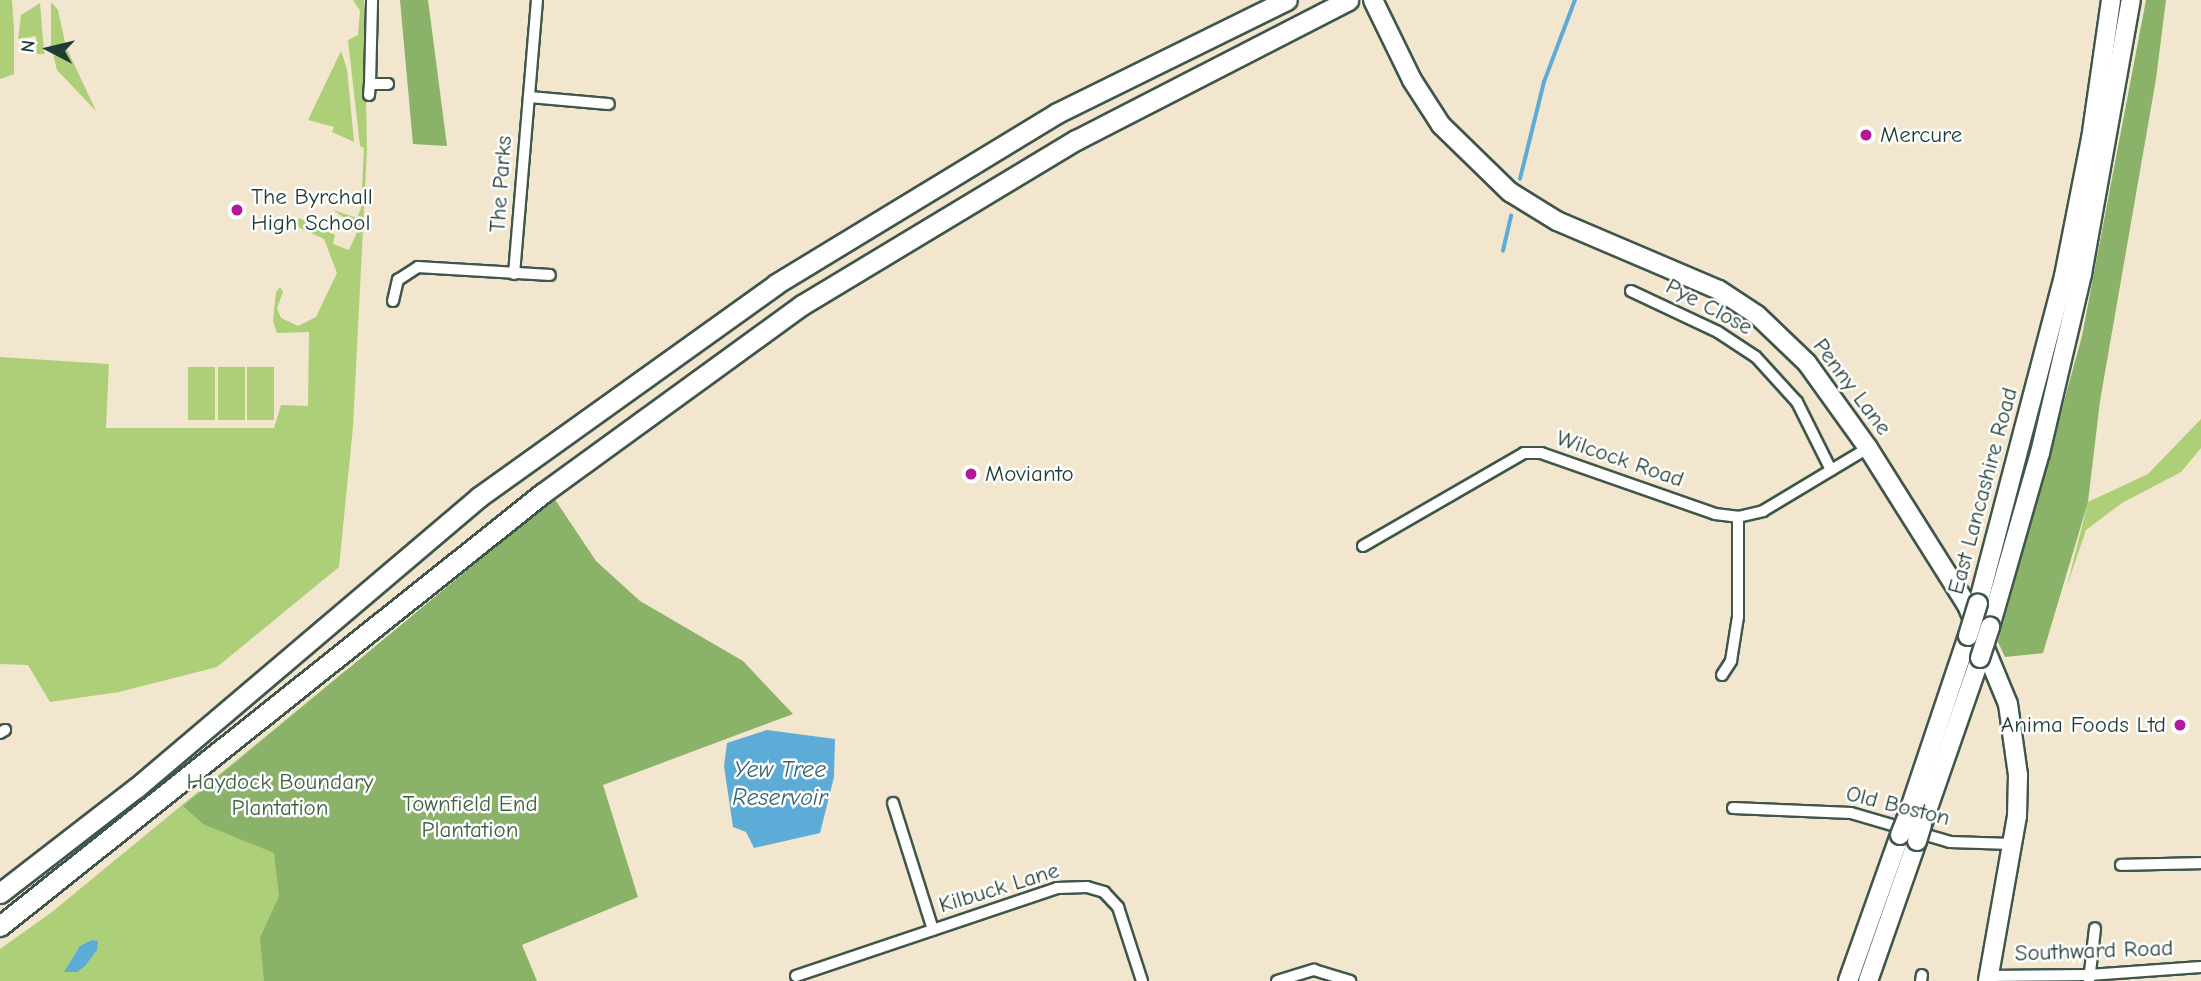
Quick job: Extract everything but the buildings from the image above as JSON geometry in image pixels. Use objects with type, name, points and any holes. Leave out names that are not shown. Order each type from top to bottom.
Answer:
[{"type":"highway","points":[[0,893],[136,788],[479,497],[776,284],[1057,113],[1287,0]]},
{"type":"highway","points":[[0,926],[543,493],[802,305],[1076,140],[1348,0]]},
{"type":"main road","name":"Penny Lane","points":[[1373,0],[1412,80],[1441,125],[1472,160],[1510,192],[1557,221],[1719,290],[1756,315],[1807,363],[1868,448],[1967,605],[1996,666],[2008,704],[2018,775],[2012,844],[1988,978]]},
{"type":"main road","name":"East Lancashire Road","points":[[1868,981],[1978,604],[2064,276],[2091,139],[2111,0]]},
{"type":"main road","name":"East Lancashire Road","points":[[1848,981],[1980,658],[2040,453],[2082,274],[2131,0]]},
{"type":"street","points":[[372,0],[369,90],[388,84]]},
{"type":"street","name":"The Parks","points":[[514,274],[537,0]]},
{"type":"street","points":[[529,97],[609,104]]},
{"type":"street","points":[[393,301],[398,281],[418,267],[550,275]]},
{"type":"street","points":[[1645,297],[1650,284]]},
{"type":"street","name":"Pye Close","points":[[1631,291],[1718,332],[1756,357],[1797,402],[1831,470]]},
{"type":"street","name":"Wilcock Road","points":[[1363,546],[1524,453],[1541,453],[1715,514],[1738,517],[1763,511],[1868,448]]},
{"type":"street","points":[[1722,675],[1731,661],[1738,617],[1738,517]]},
{"type":"street","name":"Kilbuck Lane","points":[[893,803],[933,930]]},
{"type":"street","name":"Old Boston","points":[[1734,807],[1851,813],[1950,842],[2012,844]]},
{"type":"street","points":[[2120,865],[2201,863]]},
{"type":"street","name":"Kilbuck Lane","points":[[796,976],[1057,888],[1087,887],[1104,892],[1118,907],[1142,981]]},
{"type":"street","points":[[2089,978],[2095,928]]},
{"type":"street","name":"Southward Road","points":[[1988,978],[2089,978],[2201,967]]},
{"type":"street","points":[[2179,968],[2179,981]]},
{"type":"street","points":[[1277,981],[1314,970],[1350,981]]},
{"type":"green space","points":[[0,0],[12,0],[14,74],[0,79]]},
{"type":"green space","points":[[353,0],[364,0],[367,149],[353,427],[339,567],[217,667],[119,692],[50,702],[28,665],[0,664],[0,357],[109,364],[106,428],[274,428],[281,405],[308,406],[309,332],[277,333],[273,321],[276,292],[280,287],[283,292],[277,308],[281,318],[298,326],[316,317],[337,273],[324,239],[296,226],[299,218],[335,235],[333,244],[349,250],[359,228],[333,210],[357,218],[361,208],[364,148],[360,146],[348,40],[358,35],[360,11]]},
{"type":"green space","points":[[400,0],[428,0],[447,146],[413,144]]},
{"type":"green space","points":[[2146,0],[2166,0],[2156,79],[2100,401],[2088,502],[2043,653],[2005,657],[1998,642],[2082,336]]},
{"type":"green space","points":[[51,2],[58,10],[66,47],[96,111],[57,70],[51,46]]},
{"type":"green space","points":[[40,3],[45,54],[37,54],[36,36],[18,39],[21,15]]},
{"type":"green space","points":[[341,51],[347,69],[354,142],[332,132],[334,127],[308,120]]},
{"type":"green space","points":[[188,367],[215,367],[215,420],[188,420]]},
{"type":"green space","points":[[218,367],[245,367],[245,420],[218,420]]},
{"type":"green space","points":[[247,367],[274,367],[274,420],[247,420]]},
{"type":"green space","points":[[2201,419],[2201,448],[2181,472],[2122,503],[2086,530],[2067,586],[2088,502],[2148,474]]},
{"type":"green space","name":"Townfield End Plantation","points":[[554,498],[596,561],[640,601],[743,661],[793,714],[603,785],[638,897],[522,945],[537,981],[264,981],[260,938],[279,896],[274,853],[203,824],[183,806]]},
{"type":"green space","name":"Haydock Boundary Plantation","points":[[346,670],[316,981],[0,981],[0,949],[52,912]]},
{"type":"water","name":"Yew Tree Reservoir","points":[[767,730],[835,739],[834,777],[820,833],[754,848],[746,832],[733,827],[724,766],[727,743]]},
{"type":"water","points":[[92,940],[98,941],[97,950],[85,966],[77,972],[64,972],[80,946]]},
{"type":"waterway","points":[[1520,179],[1544,82],[1575,0]]},
{"type":"waterway","points":[[1503,251],[1511,216]]},
{"type":"place","name":"Mercure","points":[[1866,135]]},
{"type":"place","name":"The Byrchall High School","points":[[237,210]]},
{"type":"place","name":"Movianto","points":[[971,474]]},
{"type":"place","name":"Anima Foods Ltd","points":[[2180,725]]}]
